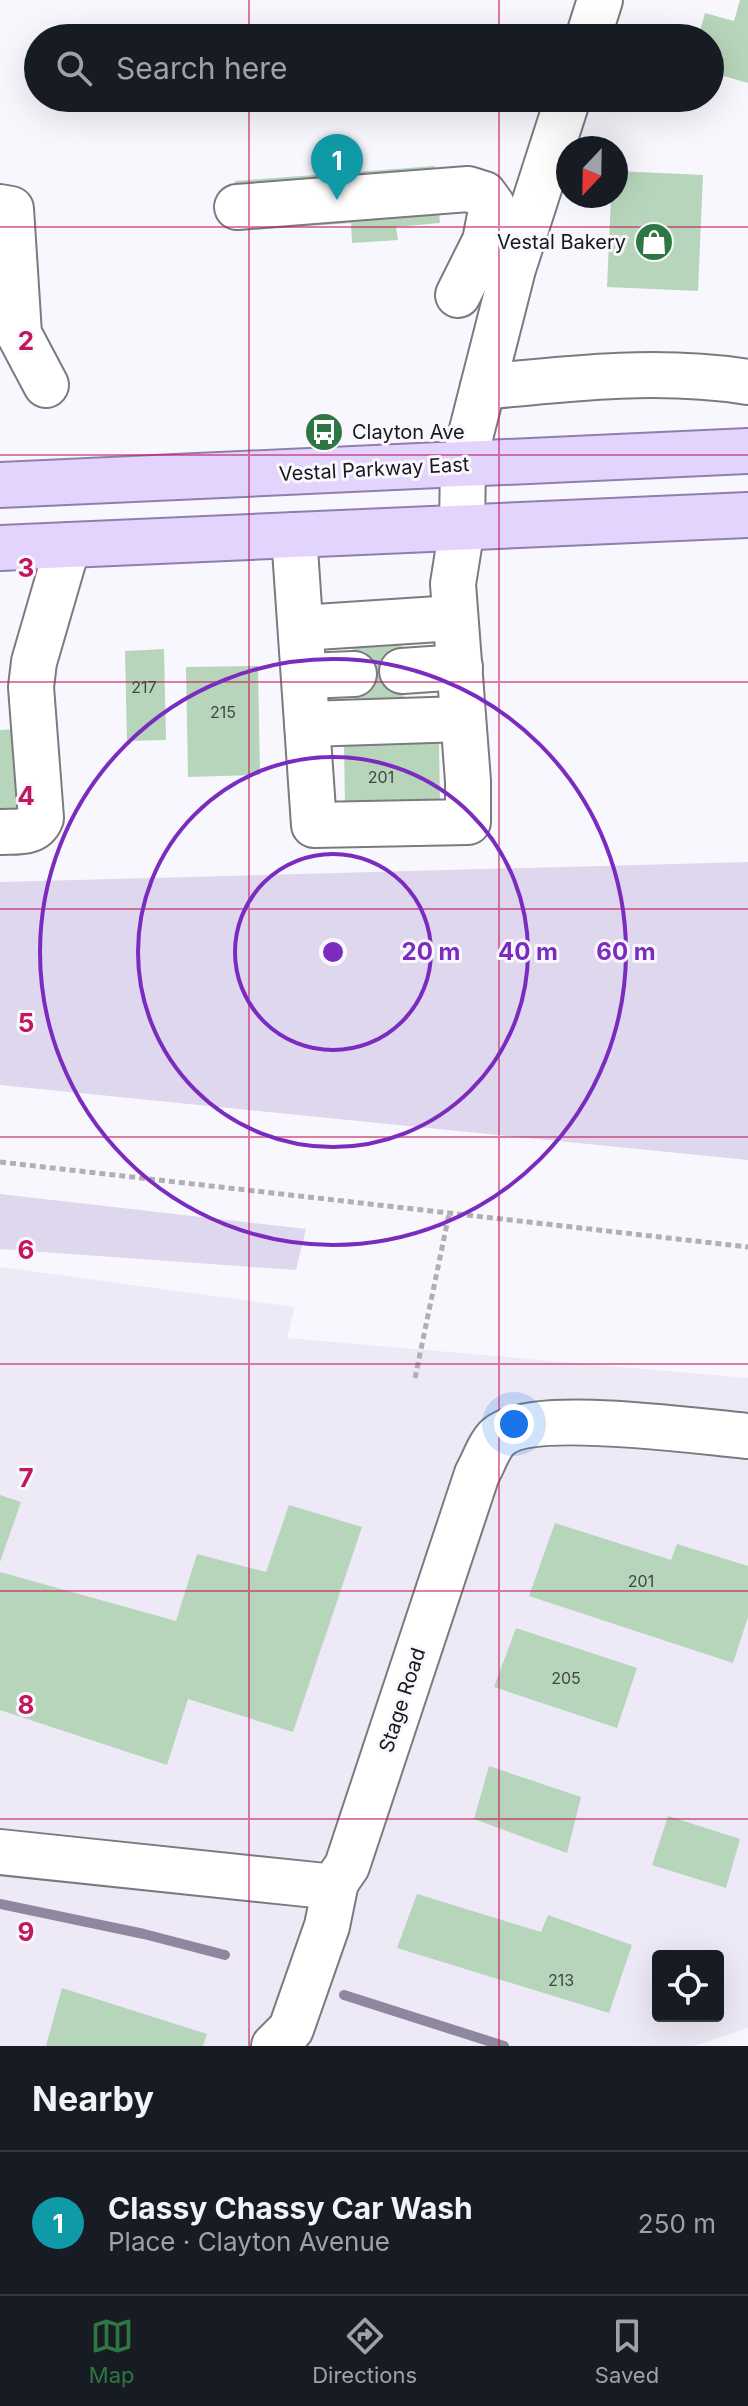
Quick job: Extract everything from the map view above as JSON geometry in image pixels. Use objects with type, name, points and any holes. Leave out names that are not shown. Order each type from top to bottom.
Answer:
[{"type":"main road","name":"Vestal Parkway East","points":[[0,485],[748,451]]},
{"type":"main road","points":[[0,548],[748,515]]},
{"type":"street","points":[[592,24],[600,0]]},
{"type":"street","points":[[294,535],[305,676],[316,723],[314,825],[468,822],[468,781],[453,584],[462,527],[463,465],[513,269],[563,112]]},
{"type":"street","points":[[237,207],[468,189],[484,194],[492,205],[485,241],[458,295]]},
{"type":"street","points":[[0,207],[11,209],[19,334],[46,385]]},
{"type":"street","points":[[483,387],[588,376],[674,376],[748,382]]},
{"type":"street","points":[[0,832],[30,831],[38,826],[41,818],[15,687],[34,662],[68,545]]},
{"type":"street","points":[[301,628],[454,618]]},
{"type":"street","points":[[402,671],[460,667]]},
{"type":"street","points":[[305,676],[354,674]]},
{"type":"street","points":[[316,723],[463,719]]},
{"type":"street","name":"Stage Road","points":[[274,2046],[291,2029],[327,1926],[336,1882],[347,1866],[477,1474],[499,1437],[523,1426],[579,1421],[748,1436]]},
{"type":"street","points":[[0,1852],[325,1886],[336,1882]]},
{"type":"path","points":[[0,1162],[748,1247]]},
{"type":"path","points":[[415,1378],[449,1214]]},
{"type":"shaded area","points":[[748,862],[748,1160],[0,1085],[0,882]]},
{"type":"shaded area","points":[[0,1194],[306,1229],[296,1270],[0,1249]]},
{"type":"shaded area","points":[[0,1267],[295,1307],[287,1338],[748,1378],[748,2028],[694,2046],[0,2046]]},
{"type":"building","points":[[740,0],[748,0],[748,83],[724,76],[724,24],[702,24],[705,13],[734,21]]},
{"type":"building","points":[[435,166],[440,223],[396,227],[398,240],[352,243],[351,223],[239,231],[235,181]]},
{"type":"building","name":"Vestal Bakery","points":[[628,172],[703,175],[698,291],[607,287],[610,208],[628,208]]},
{"type":"building","points":[[401,633],[404,711],[356,713],[352,635]]},
{"type":"building","points":[[164,649],[166,740],[127,741],[125,651]]},
{"type":"building","points":[[258,666],[260,775],[188,777],[186,667]]},
{"type":"building","points":[[19,729],[23,810],[0,811],[0,730]]},
{"type":"building","points":[[439,743],[440,805],[345,806],[344,745]]},
{"type":"building","points":[[0,1495],[21,1502],[0,1562]]},
{"type":"building","points":[[289,1505],[362,1527],[293,1732],[188,1699],[167,1765],[0,1710],[0,1572],[176,1621],[197,1554],[266,1572]]},
{"type":"building","points":[[555,1523],[671,1560],[677,1544],[748,1566],[748,1617],[733,1663],[529,1596]]},
{"type":"building","points":[[516,1628],[637,1668],[617,1728],[494,1687]]},
{"type":"building","points":[[489,1766],[581,1797],[567,1853],[474,1819]]},
{"type":"building","points":[[668,1816],[740,1839],[726,1888],[652,1865]]},
{"type":"building","points":[[417,1894],[541,1932],[548,1915],[632,1945],[609,2013],[397,1948]]},
{"type":"building","points":[[62,1988],[207,2034],[203,2046],[46,2046]]},
{"type":"waterway","points":[[0,1904],[144,1934],[225,1955]]},
{"type":"waterway","points":[[344,1995],[504,2046]]},
{"type":"place","name":"Classy Chassy Car Wash","points":[[337,200]]},
{"type":"place","name":"Vestal Bakery","points":[[654,242]]},
{"type":"place","name":"Clayton Ave","points":[[324,432]]}]
